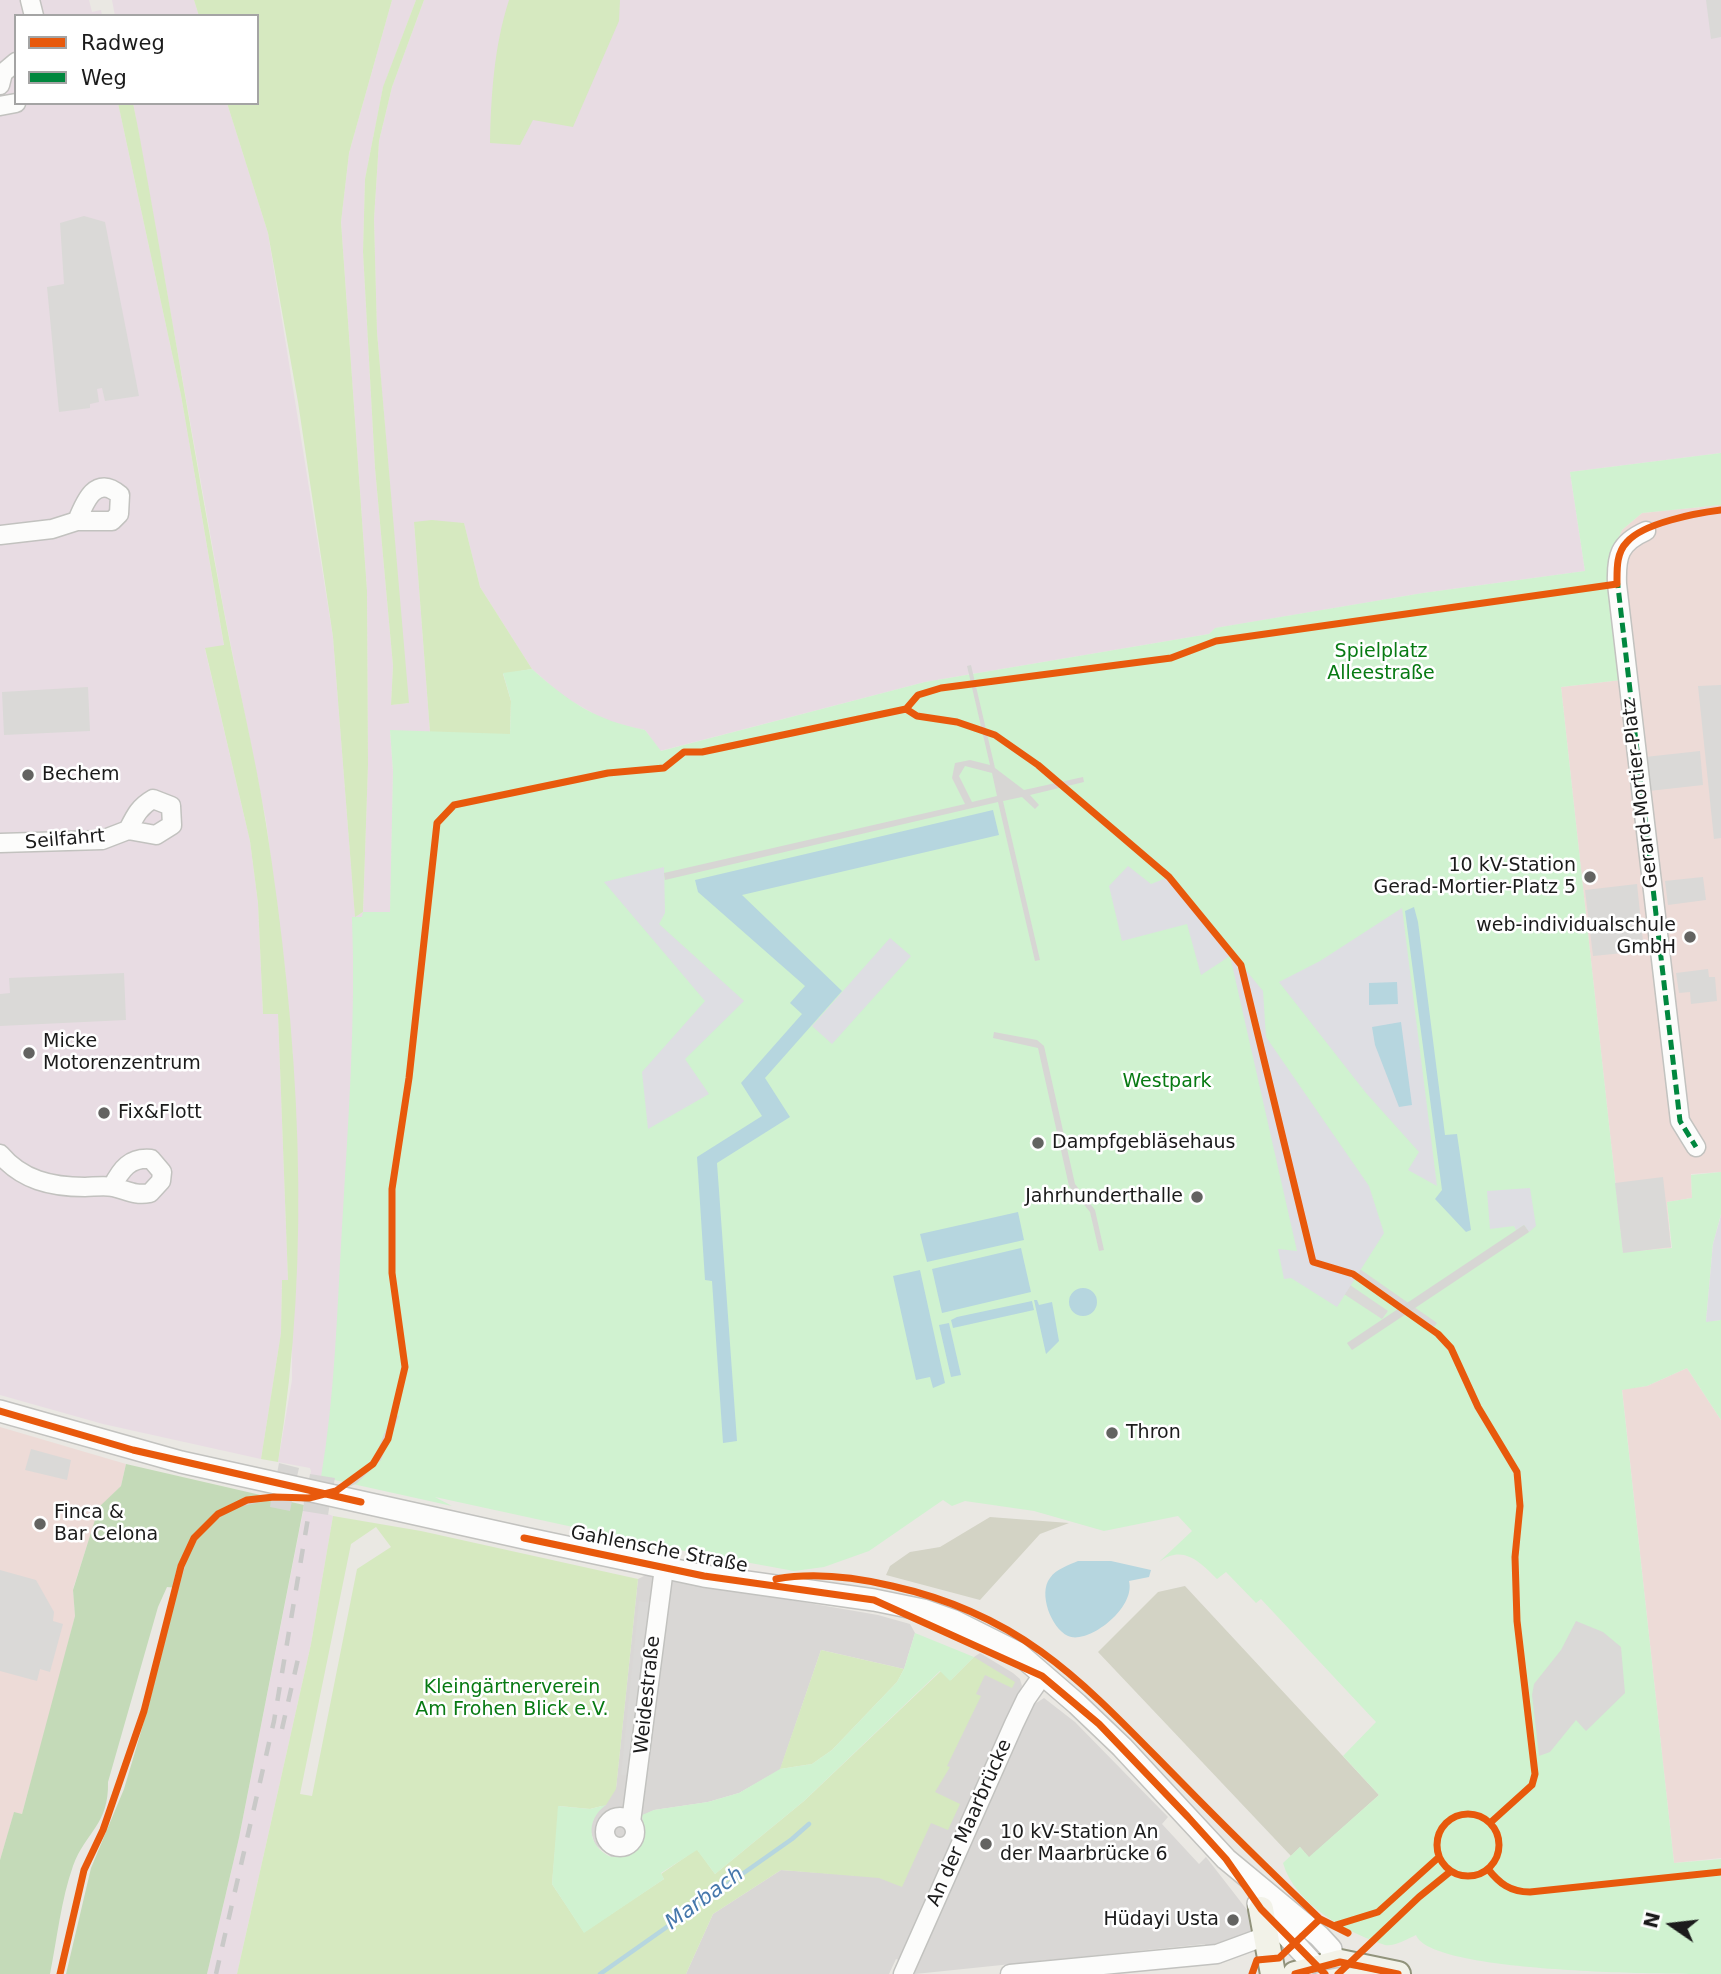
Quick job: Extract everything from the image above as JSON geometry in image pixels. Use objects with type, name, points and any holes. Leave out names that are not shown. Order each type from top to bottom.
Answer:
[{"type":"main road","name":"Gahlensche Straße","points":[[1261,1909],[1273,1974]]},
{"type":"main road","points":[[1327,1970],[1398,1974]]},
{"type":"street","points":[[0,85],[3,74],[14,64]]},
{"type":"street","points":[[0,535],[52,529],[77,521]]},
{"type":"street","name":"Gerard-Mortier-Platz","points":[[1646,531],[1628,539],[1622,548],[1616,570],[1617,584],[1680,1121],[1696,1147]]},
{"type":"street","name":"Seilfahrt","points":[[0,843],[102,840],[128,830]]},
{"type":"street","points":[[0,1154],[20,1174],[39,1181],[65,1187],[113,1187]]},
{"type":"street","name":"Gahlensche Straße","points":[[0,1411],[181,1462],[664,1569],[874,1600],[923,1610],[976,1630],[1018,1653],[1122,1747],[1226,1860],[1261,1909],[1327,1970]]},
{"type":"street","name":"Weidestraße","points":[[631,1822],[664,1569]]},
{"type":"street","name":"An der Maarbrücke","points":[[903,1974],[1014,1724],[1042,1676]]},
{"type":"street","name":"Gahlensche Straße","points":[[1226,1860],[1319,1936],[1331,1950],[1327,1970]]},
{"type":"street","points":[[1010,1974],[1217,1954],[1266,1936]]},
{"type":"shaded area","points":[[0,0],[89,0],[92,12],[101,10],[102,14],[14,14],[14,105],[118,105],[181,395],[224,646],[205,649],[250,841],[258,903],[263,1014],[278,1013],[288,1280],[282,1281],[281,1333],[261,1459],[103,1424],[0,1395]]},
{"type":"shaded area","points":[[112,0],[194,0],[198,14],[115,14]]},
{"type":"shaded area","points":[[392,0],[416,0],[383,88],[365,179],[363,252],[375,468],[393,666],[391,705],[408,703],[377,332],[374,219],[379,141],[392,87],[424,0],[1721,0],[1721,453],[1570,472],[1585,571],[1423,593],[1216,628],[1209,634],[925,682],[660,751],[645,730],[612,724],[564,697],[532,669],[480,587],[464,523],[414,522],[430,732],[390,731],[393,771],[390,934],[328,1514],[333,1516],[311,1644],[237,1974],[207,1974],[239,1838],[311,1471],[310,1468],[278,1462],[292,1380],[293,1059],[285,969],[266,821],[224,611],[133,105],[228,105],[268,233],[333,637],[355,916],[363,912],[368,765],[367,591],[341,222],[349,153]]},
{"type":"shaded area","points":[[1706,0],[1721,0],[1721,37],[1711,39]]},
{"type":"shaded area","points":[[84,216],[105,222],[139,396],[105,401],[102,388],[97,389],[99,402],[90,404],[90,408],[59,412],[47,287],[64,284],[60,223]]},
{"type":"shaded area","points":[[1721,505],[1721,1172],[1691,1174],[1692,1198],[1667,1202],[1671,1248],[1623,1252],[1561,687],[1621,680],[1614,548],[1622,530],[1642,513]]},
{"type":"shaded area","points":[[1721,685],[1721,838],[1714,839],[1698,686]]},
{"type":"shaded area","points":[[88,687],[90,731],[4,735],[2,692]]},
{"type":"shaded area","points":[[1700,751],[1703,785],[1649,791],[1645,757]]},
{"type":"shaded area","points":[[1128,866],[1151,884],[1169,877],[1263,991],[1266,1037],[1369,1186],[1384,1233],[1337,1307],[1291,1278],[1284,1279],[1278,1249],[1297,1251],[1230,956],[1201,975],[1187,924],[1122,941],[1109,886]]},
{"type":"shaded area","points":[[664,867],[665,913],[659,924],[744,1001],[685,1059],[709,1094],[648,1129],[642,1072],[705,1001],[604,882]]},
{"type":"shaded area","points":[[1703,877],[1706,900],[1668,905],[1665,881]]},
{"type":"shaded area","points":[[1637,884],[1644,951],[1593,956],[1585,890]]},
{"type":"shaded area","points":[[1402,908],[1437,1186],[1408,1170],[1419,1152],[1366,1093],[1279,982],[1320,961]]},
{"type":"shaded area","points":[[890,938],[911,956],[832,1044],[812,1026]]},
{"type":"shaded area","points":[[1708,969],[1709,977],[1715,977],[1717,1001],[1691,1004],[1690,992],[1679,993],[1676,973]]},
{"type":"shaded area","points":[[124,973],[126,1020],[0,1026],[0,994],[10,993],[9,978]]},
{"type":"shaded area","points":[[1663,1177],[1671,1247],[1623,1253],[1615,1183]]},
{"type":"shaded area","points":[[1530,1188],[1536,1226],[1529,1232],[1524,1225],[1516,1230],[1514,1226],[1490,1229],[1487,1191]]},
{"type":"shaded area","points":[[1721,1215],[1721,1320],[1706,1322],[1713,1244]]},
{"type":"shaded area","points":[[1354,1265],[1437,1323],[1434,1327],[1351,1270]]},
{"type":"shaded area","points":[[1350,1285],[1388,1311],[1382,1319],[1344,1294]]},
{"type":"shaded area","points":[[1687,1368],[1721,1420],[1721,1858],[1674,1863],[1622,1389],[1647,1386]]},
{"type":"shaded area","points":[[0,1427],[126,1464],[121,1486],[100,1507],[73,1589],[75,1616],[57,1687],[22,1814],[14,1813],[0,1860]]},
{"type":"shaded area","points":[[31,1449],[71,1460],[67,1480],[25,1470]]},
{"type":"shaded area","points":[[990,1517],[1069,1523],[1040,1534],[980,1600],[886,1575],[890,1566],[910,1552],[940,1547]]},
{"type":"shaded area","points":[[0,1570],[36,1580],[54,1612],[53,1621],[63,1624],[50,1672],[40,1669],[37,1681],[0,1671]]},
{"type":"shaded area","points":[[646,1575],[878,1615],[910,1624],[915,1633],[904,1669],[821,1650],[780,1770],[739,1793],[708,1802],[654,1810],[642,1816],[645,1837],[637,1850],[620,1857],[611,1857],[595,1845],[590,1829],[595,1814],[616,1788],[638,1579]]},
{"type":"shaded area","points":[[1185,1586],[1379,1795],[1309,1858],[1300,1847],[1291,1856],[1098,1652],[1158,1592]]},
{"type":"shaded area","points":[[639,1601],[657,1604],[639,1777],[621,1775]]},
{"type":"shaded area","points":[[1576,1621],[1603,1632],[1621,1647],[1625,1693],[1586,1731],[1576,1720],[1550,1752],[1539,1756],[1532,1695],[1534,1684],[1561,1650]]},
{"type":"shaded area","points":[[980,1653],[1013,1673],[1020,1679],[1022,1686],[901,1961],[896,1959],[889,1974],[686,1974],[713,1914],[781,1870],[864,1876],[974,1657]]},
{"type":"shaded area","points":[[1044,1698],[1075,1722],[1168,1817],[1162,1824],[1199,1864],[1206,1857],[1251,1915],[1254,1928],[1248,1934],[1232,1942],[1206,1947],[1205,1944],[915,1974],[914,1970],[1030,1707]]},
{"type":"green space","points":[[194,0],[392,0],[349,153],[341,222],[367,591],[368,765],[363,912],[355,917],[333,637],[298,402],[268,233],[228,105],[259,105],[259,14],[198,14]]},
{"type":"green space","points":[[416,0],[424,0],[392,87],[379,141],[374,219],[377,332],[409,703],[391,705],[393,666],[375,468],[363,252],[365,179],[383,87]]},
{"type":"green space","points":[[509,0],[620,0],[619,21],[573,127],[533,120],[520,145],[490,143],[494,71]]},
{"type":"green space","points":[[118,105],[133,105],[139,133],[213,552],[262,797],[287,983],[298,1143],[298,1223],[296,1303],[278,1462],[261,1459],[281,1333],[282,1280],[288,1280],[278,1014],[263,1014],[258,903],[250,841],[205,648],[224,645],[181,395]]},
{"type":"green space","name":"Westpark","points":[[1721,453],[1721,505],[1642,513],[1622,530],[1614,548],[1621,680],[1561,687],[1623,1252],[1672,1248],[1667,1202],[1692,1198],[1691,1175],[1721,1172],[1721,1214],[1713,1244],[1706,1321],[1721,1320],[1721,1420],[1687,1368],[1647,1386],[1622,1390],[1674,1863],[1721,1859],[1721,1974],[1607,1972],[1506,1964],[1463,1958],[1431,1948],[1416,1935],[1396,1944],[1385,1945],[1340,1925],[1311,1904],[1289,1878],[1283,1863],[1300,1847],[1309,1857],[1379,1795],[1343,1756],[1376,1722],[1261,1599],[1256,1603],[1226,1572],[1217,1579],[1198,1561],[1183,1555],[1168,1557],[1159,1562],[1192,1531],[1178,1516],[1104,1531],[1034,1511],[965,1501],[952,1506],[943,1500],[869,1551],[824,1567],[794,1571],[674,1549],[435,1497],[452,1506],[321,1477],[335,1353],[349,1111],[353,995],[352,917],[362,917],[363,912],[390,912],[393,771],[390,730],[510,734],[511,701],[503,673],[532,669],[584,708],[611,721],[645,730],[661,751],[925,682],[1209,634],[1215,628],[1423,593],[1585,571],[1570,472]]},
{"type":"green space","points":[[432,520],[464,523],[480,587],[532,669],[503,674],[511,701],[510,735],[430,732],[414,522]]},
{"type":"green space","points":[[126,1464],[304,1505],[239,1838],[207,1974],[66,1974],[91,1868],[124,1789],[148,1708],[178,1588],[167,1587],[158,1607],[108,1782],[105,1808],[78,1854],[69,1879],[50,1974],[0,1974],[0,1860],[14,1812],[22,1814],[75,1616],[73,1590],[99,1507],[121,1486]]},
{"type":"green space","name":"Kleingärtnerverein Am Frohen Blick e.V.","points":[[333,1516],[421,1531],[638,1579],[616,1789],[606,1805],[590,1809],[559,1806],[552,1884],[584,1932],[664,1879],[661,1874],[697,1849],[715,1874],[804,1801],[941,1671],[951,1680],[974,1657],[1015,1682],[1012,1688],[985,1675],[976,1694],[981,1696],[947,1766],[950,1767],[935,1792],[960,1804],[948,1830],[931,1823],[902,1887],[879,1878],[781,1870],[713,1914],[686,1974],[237,1974],[311,1644]],"holes":[[[376,1527],[391,1547],[357,1569],[312,1796],[300,1794],[351,1544]]]},
{"type":"green space","points":[[915,1633],[974,1657],[950,1681],[940,1671],[804,1801],[715,1874],[697,1850],[661,1873],[664,1879],[584,1933],[552,1884],[558,1806],[590,1809],[606,1805],[599,1811],[592,1825],[593,1840],[611,1857],[630,1855],[645,1837],[642,1815],[654,1810],[708,1802],[739,1793],[780,1769],[812,1764],[832,1750],[897,1682]]},
{"type":"green space","points":[[821,1650],[904,1669],[897,1682],[832,1750],[812,1764],[780,1769]]},
{"type":"water","points":[[993,810],[999,835],[742,895],[842,991],[765,1078],[790,1117],[717,1163],[737,1441],[723,1443],[712,1281],[705,1280],[697,1157],[762,1116],[741,1083],[802,1014],[790,1003],[805,986],[698,892],[695,880]]},
{"type":"water","points":[[1414,907],[1445,1135],[1457,1134],[1471,1230],[1466,1232],[1435,1199],[1442,1190],[1405,911]]},
{"type":"water","points":[[1397,982],[1398,1004],[1369,1005],[1369,983]]},
{"type":"water","points":[[1401,1022],[1412,1105],[1399,1107],[1375,1045],[1372,1027]]},
{"type":"water","points":[[1018,1212],[1024,1240],[927,1262],[920,1234]]},
{"type":"water","points":[[1021,1248],[1031,1292],[942,1313],[932,1269]]},
{"type":"water","points":[[920,1270],[945,1383],[933,1388],[930,1377],[916,1380],[893,1276]]},
{"type":"water","points":[[1083,1288],[1093,1292],[1097,1302],[1093,1312],[1083,1316],[1073,1312],[1069,1302],[1073,1292]]},
{"type":"water","points":[[1034,1300],[1037,1300],[1039,1305],[1052,1302],[1059,1341],[1046,1354]]},
{"type":"water","points":[[1032,1301],[1034,1310],[953,1328],[951,1320],[957,1317]]},
{"type":"water","points":[[949,1323],[961,1375],[951,1377],[939,1325]]},
{"type":"water","points":[[1078,1561],[1111,1561],[1151,1570],[1149,1577],[1129,1581],[1125,1602],[1109,1622],[1098,1630],[1077,1637],[1068,1636],[1056,1626],[1048,1610],[1045,1592],[1053,1575]]},
{"type":"pier","points":[[971,665],[995,768],[1024,790],[1083,777],[1084,782],[1030,795],[1039,805],[1035,809],[1022,797],[1003,801],[1040,960],[1035,961],[998,802],[665,880],[664,873],[965,804],[952,778],[955,763],[970,760],[990,765],[967,666]],"holes":[[[965,766],[992,773],[997,796],[972,802],[959,776]]]},
{"type":"pier","points":[[994,1032],[1037,1040],[1044,1046],[1075,1184],[1095,1210],[1104,1250],[1099,1251],[1090,1212],[1069,1186],[1038,1048],[993,1038]]},
{"type":"pier","points":[[1524,1225],[1529,1232],[1352,1350],[1347,1343]]},
{"type":"pier","points":[[392,1414],[399,1416],[381,1460],[357,1483],[331,1496],[328,1515],[303,1511],[304,1501],[292,1501],[290,1511],[270,1507],[271,1500],[233,1508],[208,1526],[197,1539],[189,1553],[179,1587],[172,1586],[178,1565],[192,1536],[217,1512],[247,1498],[273,1494],[279,1463],[299,1468],[293,1494],[306,1495],[310,1474],[335,1478],[333,1488],[350,1481],[375,1457]]},
{"type":"waterway","name":"Marbach","points":[[600,1974],[792,1839],[809,1824]]},
{"type":"tram line","points":[[1313,1974],[1331,1968],[1349,1967],[1385,1974]]},
{"type":"railway","points":[[216,1974],[274,1721],[309,1512]]},
{"type":"railway","points":[[282,1729],[300,1650]]},
{"type":"marked path","points":[[1617,578],[1680,1121],[1696,1147]]},
{"type":"cycle path","points":[[60,1974],[84,1870],[103,1830],[144,1711],[181,1566],[194,1538],[218,1514],[247,1500],[274,1497],[309,1498],[336,1491],[373,1464],[388,1439],[405,1367],[392,1273],[392,1189],[409,1078],[437,823],[454,805],[608,773],[664,768],[684,752],[702,752],[906,709],[918,695],[941,688],[1171,658],[1216,641],[1617,584],[1621,551],[1635,535],[1657,524],[1721,510]]},
{"type":"cycle path","points":[[906,709],[917,716],[957,722],[995,735],[1038,765],[1169,877],[1241,965],[1313,1262],[1353,1274],[1438,1334],[1451,1348],[1478,1407],[1517,1472],[1520,1506],[1515,1557],[1517,1621],[1535,1774],[1532,1785],[1490,1823]]},
{"type":"cycle path","points":[[0,1411],[133,1450],[361,1502]]},
{"type":"cycle path","points":[[524,1538],[704,1576],[874,1600],[1042,1676],[1099,1724],[1188,1817],[1226,1859],[1261,1909],[1325,1974]]},
{"type":"cycle path","points":[[776,1579],[834,1577],[892,1586],[939,1599],[981,1616],[1018,1636],[1084,1686],[1115,1715],[1320,1919],[1348,1933]]},
{"type":"cycle path","points":[[1468,1814],[1490,1823],[1499,1845],[1490,1867],[1468,1876],[1446,1867],[1437,1845],[1446,1823],[1468,1814]]},
{"type":"cycle path","points":[[1336,1925],[1378,1912],[1439,1857]]},
{"type":"cycle path","points":[[1488,1869],[1506,1886],[1530,1892],[1721,1872]]},
{"type":"cycle path","points":[[1338,1974],[1419,1897],[1451,1871]]},
{"type":"cycle path","points":[[1252,1974],[1257,1960],[1279,1958],[1320,1919]]},
{"type":"cycle path","points":[[1295,1974],[1340,1962],[1398,1974]]},
{"type":"place","name":"Bechem","points":[[28,775]]},
{"type":"place","name":"10 kV-Station Gerad-Mortier-Platz 5","points":[[1590,877]]},
{"type":"place","name":"web-individualschule GmbH","points":[[1690,937]]},
{"type":"place","name":"Micke Motorenzentrum","points":[[29,1053]]},
{"type":"place","name":"Fix&Flott","points":[[104,1113]]},
{"type":"place","name":"Dampfgebläsehaus","points":[[1038,1143]]},
{"type":"place","name":"Jahrhunderthalle","points":[[1197,1197]]},
{"type":"place","name":"Thron","points":[[1112,1433]]},
{"type":"place","name":"Finca & Bar Celona","points":[[40,1524]]},
{"type":"place","name":"10 kV-Station An der Maarbrücke 6","points":[[986,1844]]},
{"type":"place","name":"Hüdayi Usta","points":[[1233,1920]]},
{"type":"park label","name":"Spielplatz Alleestraße","points":[[1381,663]]}]
